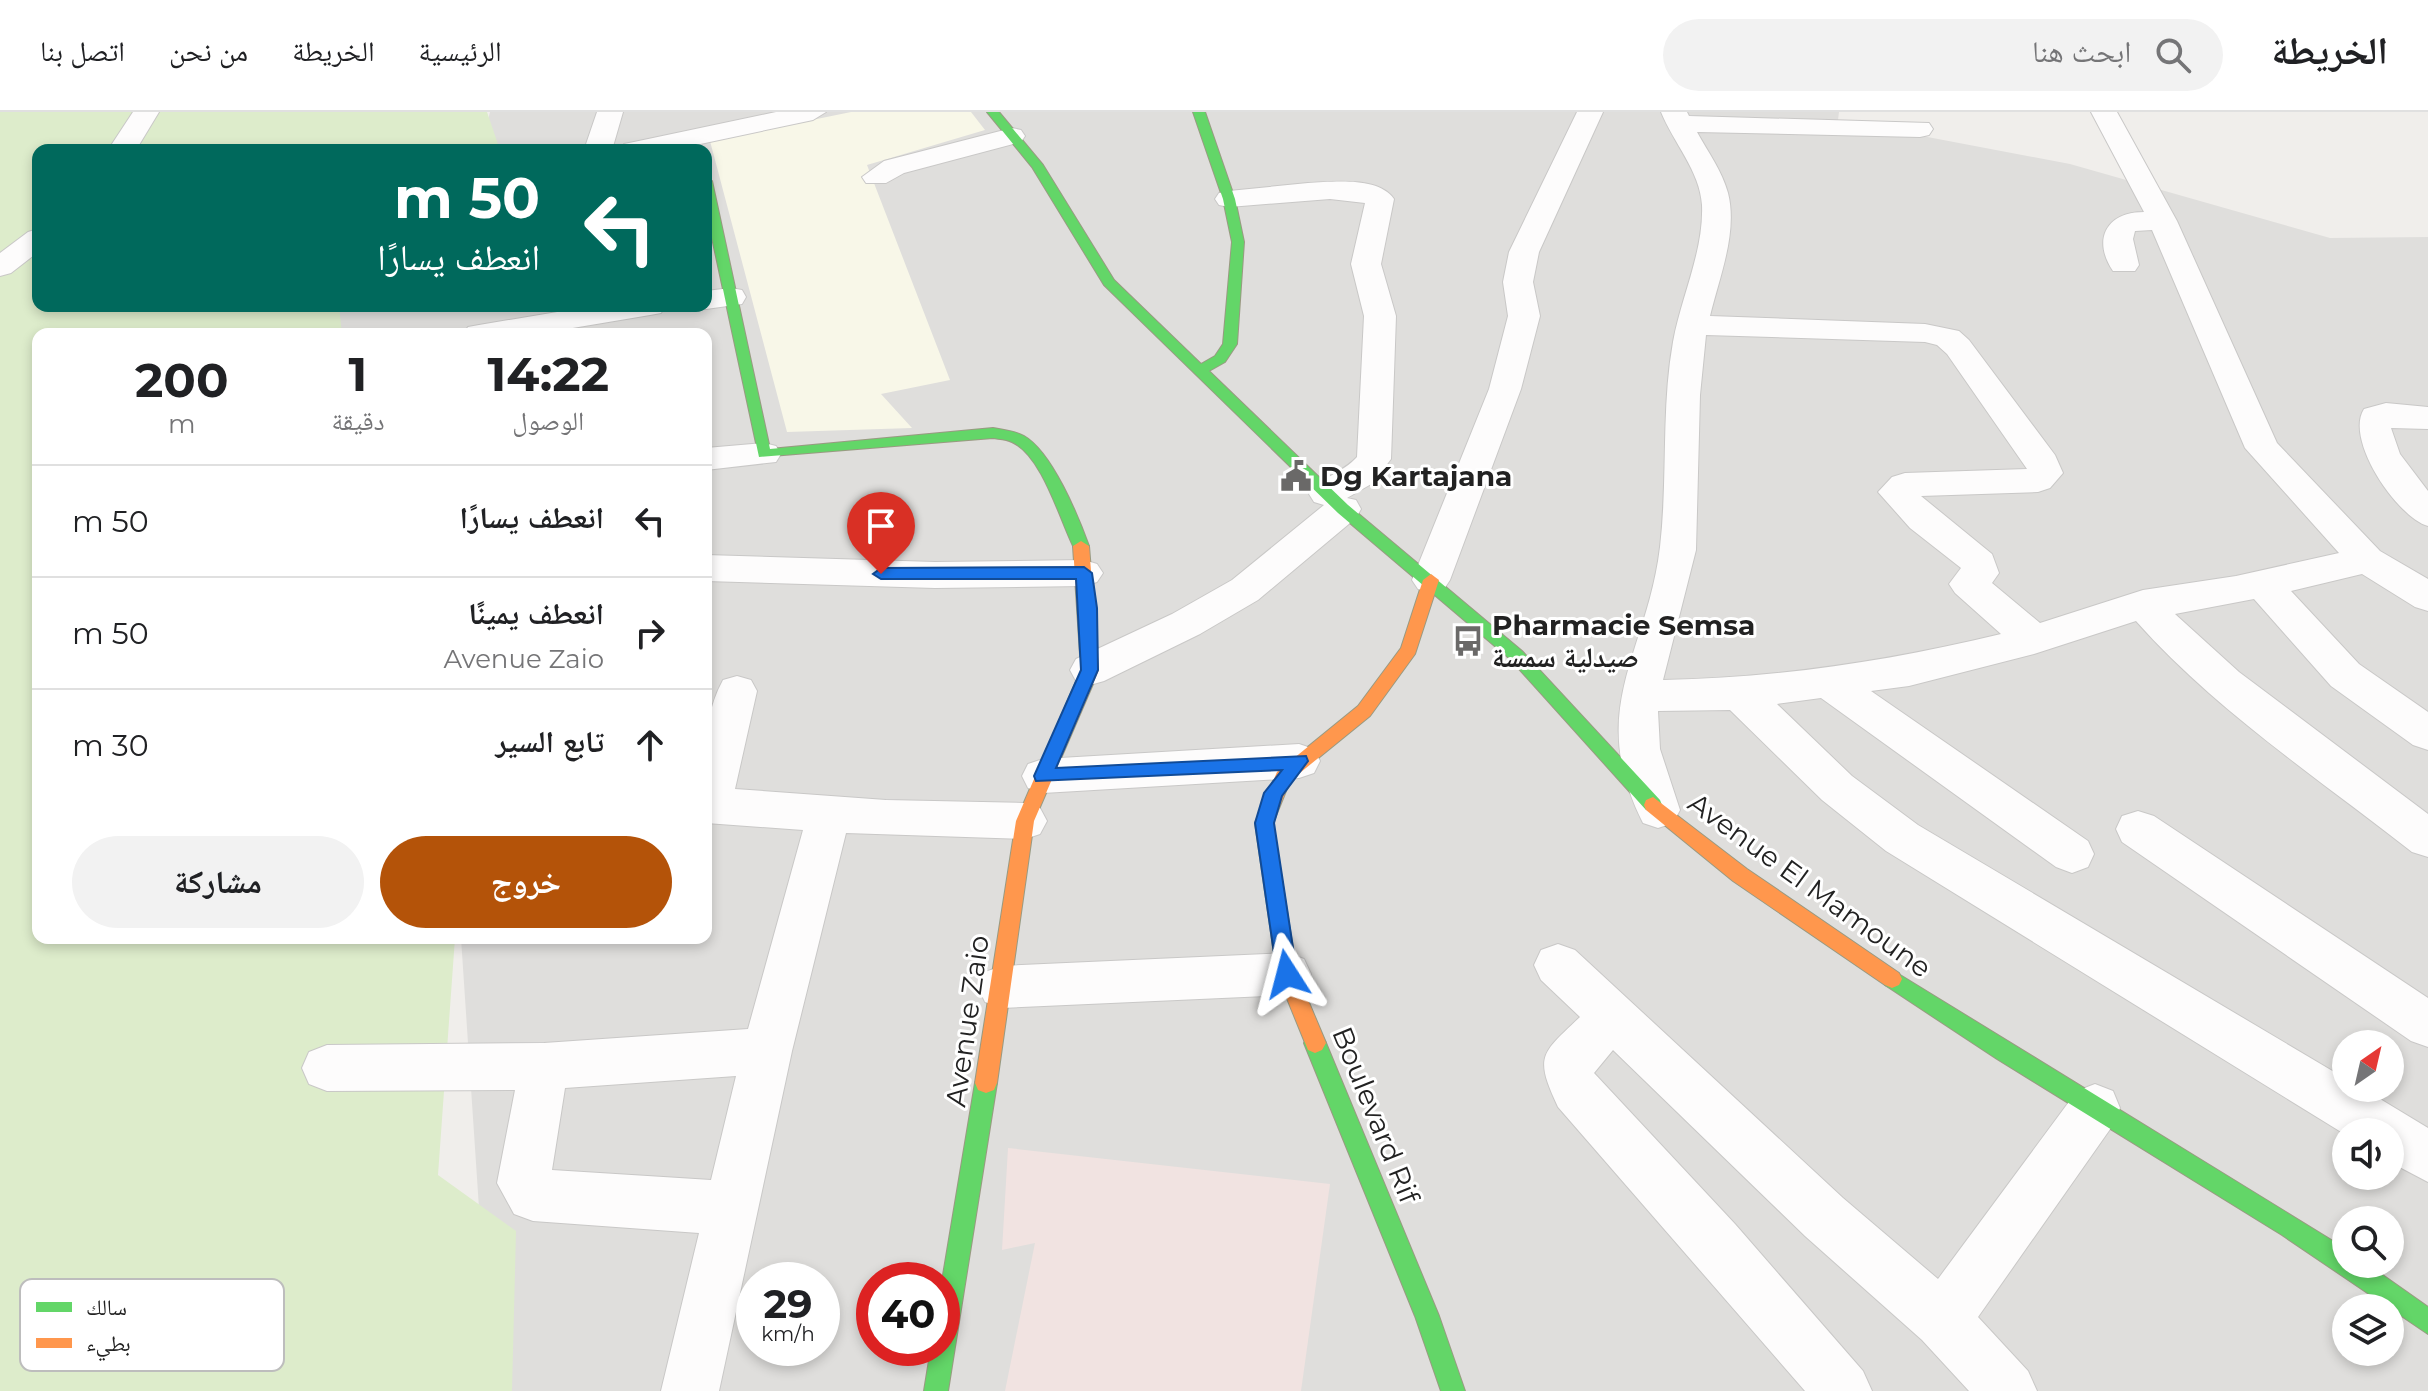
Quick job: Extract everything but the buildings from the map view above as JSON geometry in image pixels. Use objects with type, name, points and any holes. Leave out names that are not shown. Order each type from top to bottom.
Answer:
[{"type":"street","points":[[126,144],[146,112]]},
{"type":"street","points":[[600,144],[610,112]]},
{"type":"street","points":[[698,144],[813,112]]},
{"type":"street","name":"Avenue El Mamoune","points":[[993,112],[1037,165],[1109,282],[1335,502],[1431,580],[1516,655],[1658,810],[1740,875],[1954,1022],[2240,1192],[2332,1254]]},
{"type":"street","points":[[1198,371],[1220,359],[1230,344],[1238,242],[1229,199],[1199,112]]},
{"type":"street","points":[[1431,580],[1505,389],[1524,316],[1518,282],[1524,252],[1590,112]]},
{"type":"street","points":[[2104,112],[2163,221],[2262,448],[2367,560],[2428,597]]},
{"type":"street","points":[[1658,810],[1638,741],[1641,696],[1676,567],[1681,511],[1680,424],[1716,204],[1702,167],[1676,118],[1813,118],[1920,129]]},
{"type":"street","points":[[876,177],[894,167],[1012,136]]},
{"type":"street","points":[[712,458],[993,433],[1011,436],[1030,449],[1075,527],[1084,555],[1090,670],[1186,624],[1245,590],[1374,459],[1380,316],[1366,264],[1380,199],[1372,194],[1350,191],[1229,199]]},
{"type":"street","points":[[2124,265],[2118,239],[2122,226],[2132,221],[2163,221]]},
{"type":"street","points":[[712,242],[718,298],[764,454]]},
{"type":"street","points":[[0,267],[32,243]]},
{"type":"street","points":[[528,328],[618,317]]},
{"type":"street","points":[[1694,325],[1933,334],[1948,338],[1958,347],[2043,463],[2045,473],[2038,480],[1905,485],[1896,492],[1923,519],[1979,563],[1980,573],[1968,584],[2034,640]]},
{"type":"street","points":[[2428,418],[2386,414],[2376,417],[2373,426],[2392,471],[2428,514]]},
{"type":"street","points":[[1641,696],[1740,694],[1909,671],[2034,640],[2114,611],[2262,584],[2367,560]]},
{"type":"street","points":[[712,568],[935,575],[1084,573]]},
{"type":"street","name":"Boulevard Rif","points":[[1431,580],[1409,650],[1382,689],[1342,731],[1299,761],[1274,793],[1264,823],[1287,974],[1427,1316],[1453,1391]]},
{"type":"street","points":[[2262,584],[2345,675],[2428,734]]},
{"type":"street","points":[[2143,604],[2180,645],[2225,683],[2428,839]]},
{"type":"street","name":"Avenue Zaio","points":[[936,1391],[1002,987],[1013,885],[1025,821],[1090,670]]},
{"type":"street","points":[[1826,681],[2072,854]]},
{"type":"street","points":[[712,789],[737,691]]},
{"type":"street","points":[[1740,694],[1837,788],[1902,838],[2364,1118]]},
{"type":"street","points":[[1043,776],[1299,761]]},
{"type":"street","points":[[712,805],[829,815],[1025,821]]},
{"type":"street","points":[[690,1391],[767,1051],[829,815]]},
{"type":"street","points":[[2138,829],[2428,1025]]},
{"type":"street","points":[[1558,965],[1824,1217],[1942,1320],[2008,1391]]},
{"type":"street","points":[[1002,987],[1287,974]]},
{"type":"street","points":[[1613,1017],[1568,1062],[1567,1072],[1576,1090],[1716,1243],[1843,1391]]},
{"type":"street","points":[[327,1068],[544,1066],[767,1051]]},
{"type":"street","points":[[544,1066],[523,1183],[533,1195],[538,1198],[730,1208]]},
{"type":"street","points":[[1942,1320],[2095,1108]]},
{"type":"street","points":[[2404,1142],[2428,1157]]},
{"type":"street","name":"Avenue El Mamoune","points":[[2367,1278],[2428,1322]]},
{"type":"shaded area","points":[[490,112],[1839,112],[1838,120],[2070,164],[2330,238],[2428,237],[2428,1391],[509,1391],[483,1268],[461,944],[712,944],[712,328],[326,328],[329,312],[712,312],[712,144],[482,144]]},
{"type":"shaded area","points":[[851,112],[971,112],[985,130],[867,165],[950,380],[881,394],[912,428],[787,432],[710,141]]},
{"type":"shaded area","points":[[1008,1148],[1330,1184],[1301,1391],[1005,1391],[1035,1243],[1002,1250]]},
{"type":"green space","points":[[0,112],[487,112],[498,144],[32,144],[32,312],[340,312],[341,328],[32,328],[32,944],[455,944],[438,1175],[516,1231],[512,1391],[0,1391]]},
{"type":"traffic: fast","points":[[993,112],[1037,165],[1109,282],[1343,509],[1516,655],[1653,805]]},
{"type":"traffic: fast","points":[[1198,371],[1220,359],[1230,344],[1238,242],[1229,199],[1199,112]]},
{"type":"traffic: fast","points":[[712,209],[764,454],[993,433],[1012,437],[1026,445],[1045,471],[1064,504],[1081,546]]},
{"type":"traffic: fast","points":[[1892,979],[2004,1052],[2332,1254]]},
{"type":"traffic: fast","points":[[1315,1043],[1427,1316],[1453,1391]]},
{"type":"traffic: fast","points":[[936,1391],[986,1083]]},
{"type":"traffic: fast","points":[[2367,1278],[2428,1322]]},
{"type":"traffic: slow","points":[[986,1083],[1025,821],[1090,670],[1081,546]]},
{"type":"traffic: slow","points":[[1315,1043],[1287,974],[1264,823],[1283,777],[1364,711],[1409,650],[1431,580]]},
{"type":"traffic: slow","points":[[1653,805],[1740,875],[1892,979]]},
{"type":"place","name":"Dg Kartajana","points":[[1296,476]]},
{"type":"place","name":"Pharmacie Semsa صيدلية سمسة","points":[[1468,641]]},
{"type":"route","points":[[881,574],[1084,573],[1089,608],[1090,670],[1043,776],[1299,761],[1283,777],[1268,806],[1264,823],[1287,974]]}]
